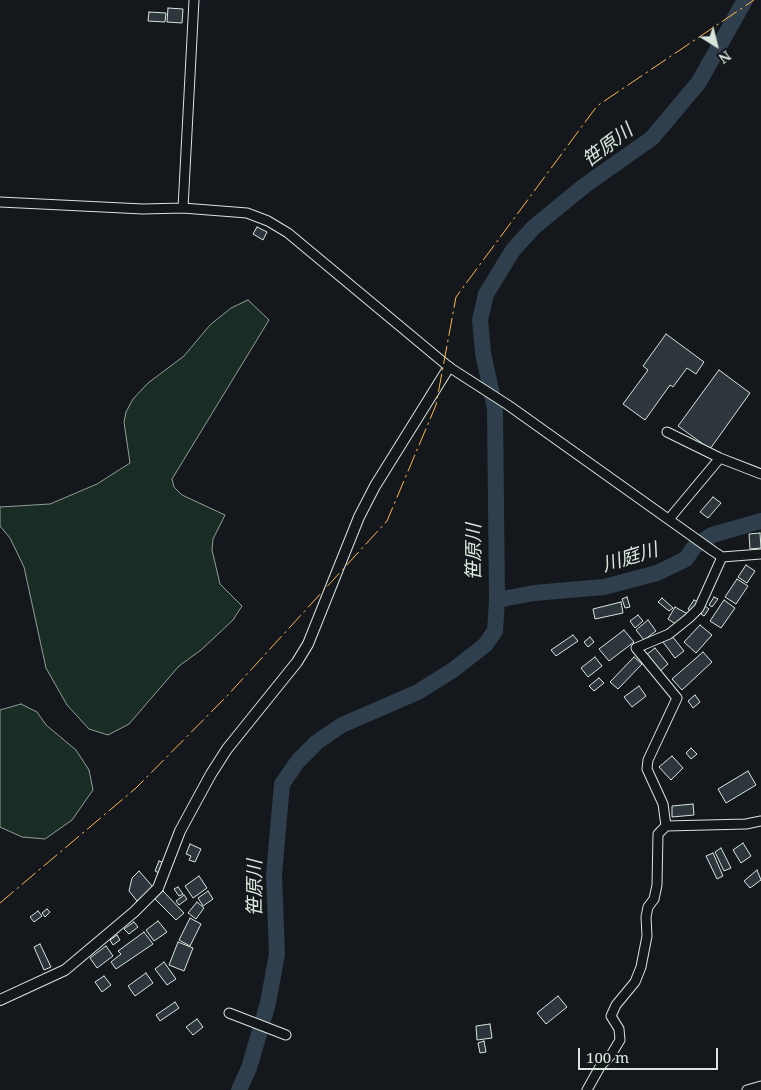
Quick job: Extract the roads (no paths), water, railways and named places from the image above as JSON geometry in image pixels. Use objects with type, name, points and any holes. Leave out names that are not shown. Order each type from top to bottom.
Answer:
[{"type":"street","points":[[183,208],[194,0]]},
{"type":"street","points":[[0,202],[183,208],[247,213],[288,233],[449,367],[508,405],[722,557],[761,554]]},
{"type":"street","points":[[0,1000],[65,970],[138,909],[158,888],[180,831],[211,774],[227,749],[298,662],[308,644],[359,517],[375,486],[449,367]]},
{"type":"street","points":[[667,432],[720,458],[761,474]]},
{"type":"street","points":[[669,519],[720,458]]},
{"type":"street","points":[[666,826],[663,804],[647,769],[655,744],[677,698],[636,648],[669,634],[690,618],[699,608],[722,557]]},
{"type":"street","points":[[587,1090],[601,1065],[611,1055],[620,1040],[619,1029],[612,1016],[616,1005],[634,982],[641,967],[647,936],[646,916],[648,908],[654,899],[657,885],[658,834],[666,826],[746,824],[761,821]]},
{"type":"street","points":[[229,1013],[286,1035]]},
{"type":"street","points":[[747,1090],[761,1086]]},
{"type":"waterway","name":"笹原川","points":[[239,1090],[249,1068],[268,1003],[277,954],[274,875],[282,784],[298,761],[317,742],[342,725],[418,692],[453,670],[485,645],[495,631],[497,600],[495,408],[483,353],[480,320],[486,294],[513,250],[534,227],[584,186],[652,138],[699,82],[745,0]]},
{"type":"waterway","name":"川庭川","points":[[497,600],[534,593],[604,587],[657,573],[686,559],[694,547],[712,535],[761,521]]}]
